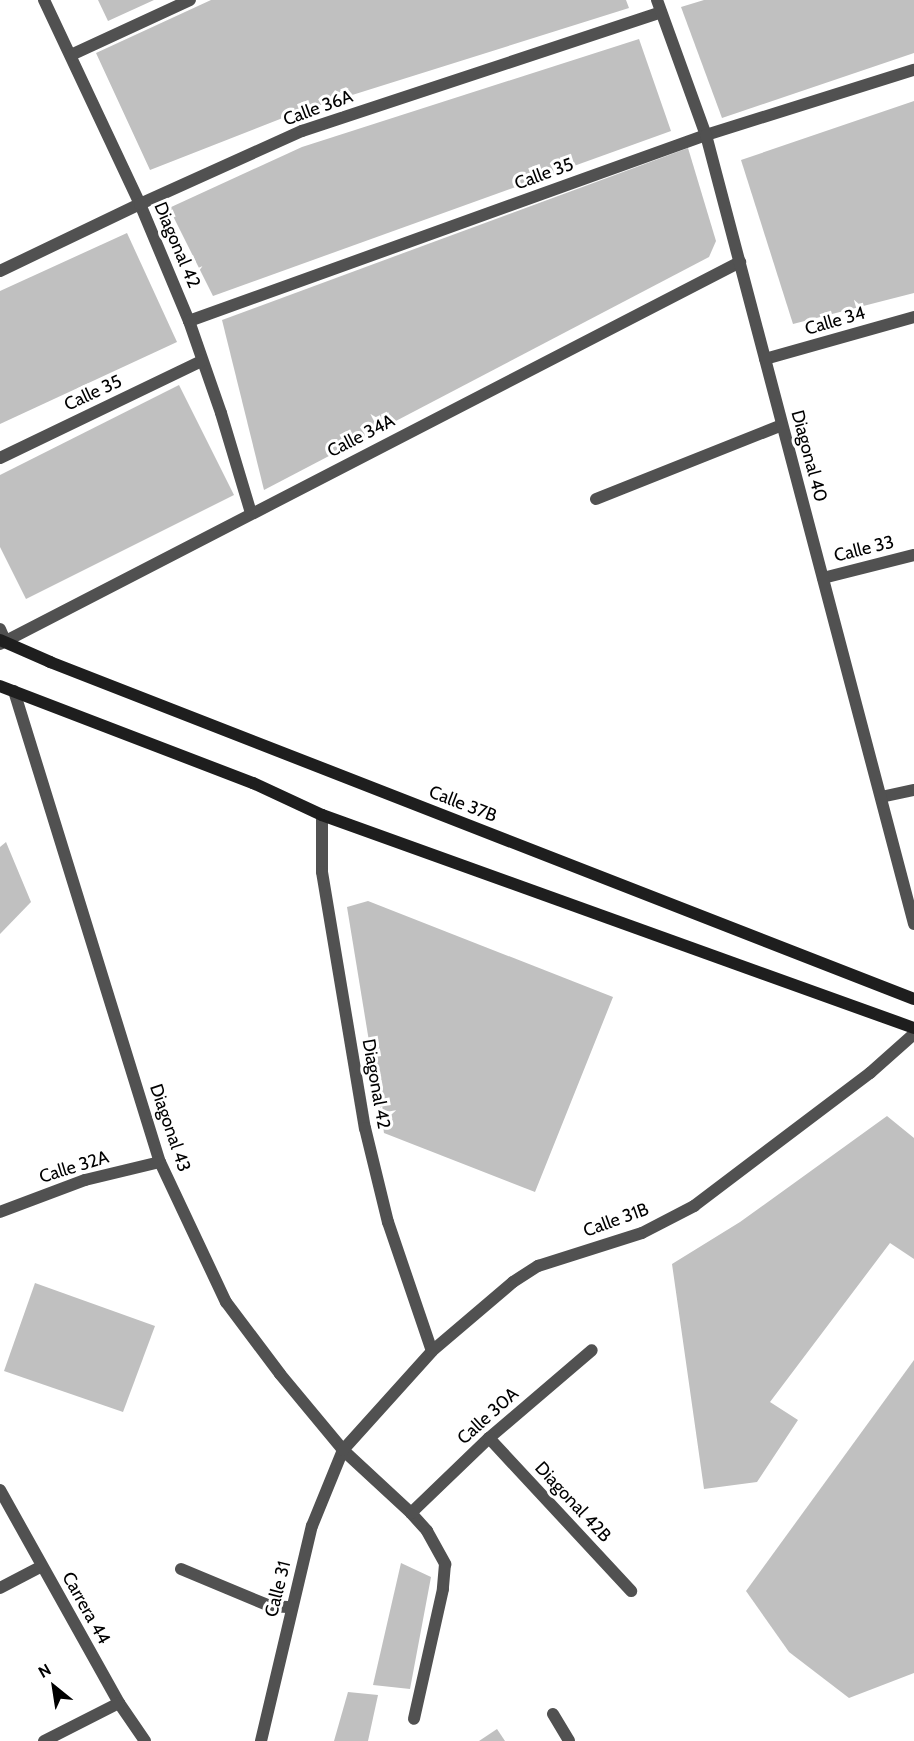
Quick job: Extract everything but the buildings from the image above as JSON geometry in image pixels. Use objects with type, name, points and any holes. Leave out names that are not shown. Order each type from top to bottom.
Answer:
[{"type":"main road","name":"Calle 37B","points":[[1,639],[50,662],[914,999]]},
{"type":"main road","points":[[0,687],[253,783],[322,815],[914,1028]]},
{"type":"street","name":"Diagonal 42","points":[[44,0],[140,204],[189,321],[252,513]]},
{"type":"street","points":[[71,55],[190,0]]},
{"type":"street","name":"Diagonal 40","points":[[659,6],[706,135],[914,924]]},
{"type":"street","name":"Calle 36A","points":[[0,271],[140,204],[302,131],[659,6]]},
{"type":"street","name":"Calle 35","points":[[189,321],[706,135],[914,70]]},
{"type":"street","name":"Calle 34A","points":[[1,639],[252,513],[740,262]]},
{"type":"street","name":"Calle 34","points":[[765,359],[914,317]]},
{"type":"street","name":"Calle 35","points":[[0,458],[202,362]]},
{"type":"street","points":[[596,499],[782,425]]},
{"type":"street","name":"Calle 33","points":[[823,578],[914,555]]},
{"type":"street","name":"Diagonal 43","points":[[14,691],[160,1162],[226,1302],[280,1374],[344,1450],[427,1531],[445,1564],[443,1589],[414,1719]]},
{"type":"street","points":[[881,797],[914,790]]},
{"type":"street","name":"Diagonal 42","points":[[322,815],[322,872],[365,1128],[388,1222],[432,1351]]},
{"type":"street","name":"Calle 31B","points":[[344,1450],[432,1351],[513,1282],[538,1266],[642,1233],[694,1206],[870,1073],[914,1034]]},
{"type":"street","name":"Calle 32A","points":[[0,1212],[85,1180],[160,1162]]},
{"type":"street","name":"Calle 30A","points":[[411,1513],[489,1438],[592,1350]]},
{"type":"street","name":"Diagonal 42B","points":[[489,1438],[631,1591]]},
{"type":"street","name":"Calle 31","points":[[261,1741],[312,1526],[344,1450]]},
{"type":"street","name":"Carrera 44","points":[[0,1491],[119,1703],[145,1741]]},
{"type":"street","points":[[0,1588],[42,1566]]},
{"type":"street","points":[[181,1569],[270,1606],[292,1607]]},
{"type":"street","points":[[44,1741],[119,1703]]},
{"type":"street","points":[[553,1714],[569,1741]]}]
